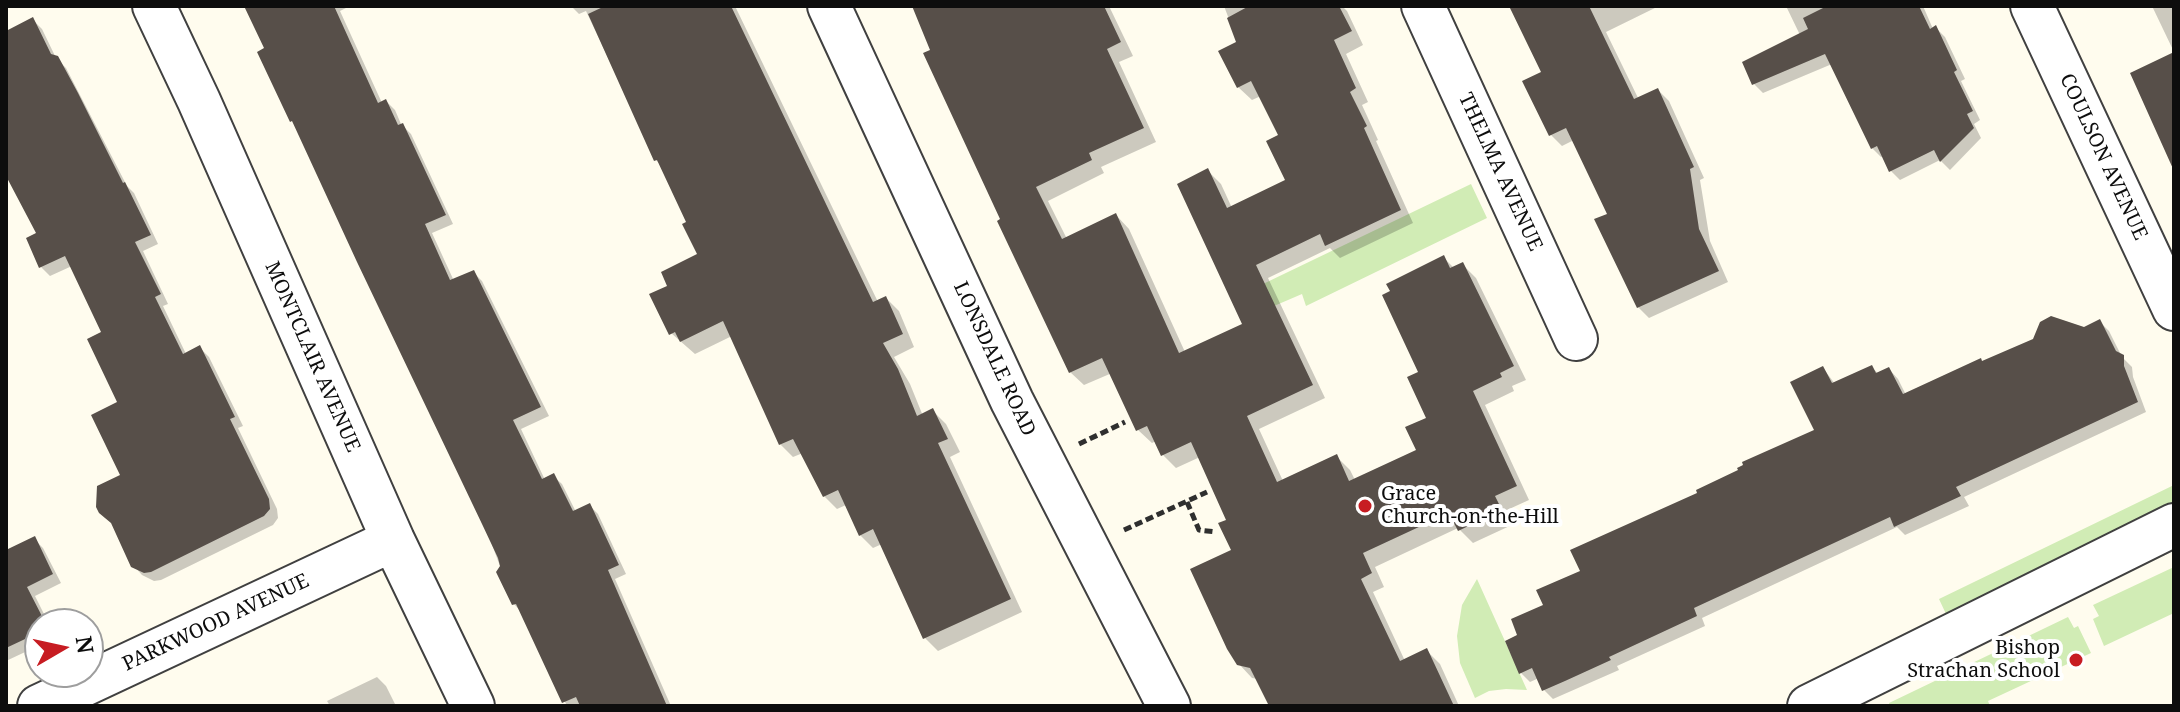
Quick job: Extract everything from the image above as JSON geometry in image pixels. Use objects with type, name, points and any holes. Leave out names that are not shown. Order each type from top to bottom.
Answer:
[{"type":"street","name":"MONTCLAIR AVENUE","points":[[154,6],[393,540],[473,706]]},
{"type":"street","name":"LONSDALE ROAD","points":[[829,6],[1012,401],[1169,706]]},
{"type":"street","name":"THELMA AVENUE","points":[[1423,6],[1576,339]]},
{"type":"street","name":"COULSON AVENUE","points":[[2032,6],[2174,309]]},
{"type":"street","points":[[1809,706],[2174,525]]},
{"type":"street","name":"PARKWOOD AVENUE","points":[[39,706],[393,540]]},
{"type":"path","points":[[1076,445],[1125,422]]},
{"type":"path","points":[[1123,531],[1207,492]]},
{"type":"path","points":[[1187,502],[1199,530],[1216,532]]},
{"type":"green space","points":[[1471,184],[1487,218],[1306,306],[1302,294],[1274,306],[1263,284]]},
{"type":"green space","points":[[2174,485],[2174,504],[1946,614],[1939,599]]},
{"type":"green space","points":[[2174,567],[2174,613],[2104,646],[2093,619],[2099,616],[2093,605]]},
{"type":"green space","points":[[1477,579],[1527,690],[1489,691],[1475,698],[1460,663],[1457,636],[1462,605]]},
{"type":"green space","points":[[2068,617],[2074,628],[2078,626],[2091,653],[1988,701],[1990,706],[1890,706],[1889,703]]},
{"type":"building","points":[[244,6],[334,6],[378,103],[386,99],[398,125],[403,123],[446,215],[425,224],[450,280],[474,270],[541,407],[513,420],[542,479],[554,473],[573,511],[590,503],[619,565],[608,570],[667,706],[580,706],[576,697],[562,703],[516,604],[512,605],[496,572],[500,566],[498,558],[257,52],[264,48]]},
{"type":"building","points":[[605,6],[731,6],[873,302],[886,296],[903,334],[883,343],[898,369],[917,416],[933,408],[948,439],[938,443],[1011,599],[923,639],[873,529],[859,536],[838,490],[823,497],[793,439],[779,445],[723,321],[680,342],[675,332],[669,335],[649,294],[667,286],[661,272],[697,254],[682,224],[686,222],[657,160],[654,161],[588,14]]},
{"type":"building","points":[[912,6],[1104,6],[1121,42],[1107,49],[1144,128],[1089,153],[1092,160],[1036,187],[1062,239],[1116,213],[1179,353],[1242,324],[1177,184],[1208,168],[1227,208],[1285,180],[1266,141],[1278,135],[1251,81],[1237,88],[1218,51],[1236,42],[1227,18],[1249,6],[1339,6],[1352,31],[1334,40],[1356,88],[1350,92],[1367,126],[1364,128],[1401,210],[1325,246],[1320,234],[1256,265],[1313,385],[1247,416],[1277,482],[1337,454],[1349,481],[1416,450],[1405,427],[1426,418],[1407,377],[1418,372],[1382,295],[1390,291],[1386,284],[1444,255],[1450,268],[1463,262],[1514,366],[1500,373],[1502,377],[1473,391],[1517,486],[1495,496],[1502,510],[1458,531],[1449,513],[1363,553],[1372,573],[1361,579],[1400,661],[1427,648],[1454,706],[1269,706],[1250,668],[1237,665],[1190,569],[1231,550],[1218,523],[1226,520],[1191,442],[1161,456],[1147,426],[1136,431],[1102,358],[1069,373],[997,221],[1000,219],[923,53],[930,50]]},
{"type":"building","points":[[1509,6],[1589,6],[1634,99],[1658,88],[1694,167],[1690,169],[1699,229],[1719,271],[1637,308],[1594,219],[1607,214],[1566,128],[1549,136],[1522,81],[1541,72]]},
{"type":"building","points":[[1827,6],[1919,6],[1930,29],[1936,25],[1973,111],[1967,114],[1974,128],[1940,162],[1934,150],[1889,172],[1877,146],[1871,149],[1825,54],[1752,85],[1742,62],[1808,29],[1803,18]]},
{"type":"building","points":[[33,17],[51,54],[58,56],[151,235],[135,242],[161,294],[155,297],[183,354],[200,345],[235,417],[230,419],[269,499],[270,509],[264,516],[151,572],[144,573],[131,567],[111,523],[96,507],[97,486],[120,475],[91,415],[117,402],[87,339],[101,332],[65,256],[39,268],[26,238],[36,233],[6,176],[6,31]]},
{"type":"building","points":[[2174,52],[2174,171],[2130,73]]},
{"type":"building","points":[[2051,316],[2084,327],[2100,319],[2116,351],[2124,355],[2124,366],[2138,402],[1956,487],[1961,496],[1894,527],[1890,517],[1694,608],[1697,616],[1565,681],[1542,691],[1532,668],[1519,674],[1505,641],[1517,635],[1511,619],[1543,605],[1536,590],[1580,571],[1570,550],[1697,493],[1696,490],[1738,470],[1742,462],[1814,430],[1790,382],[1823,366],[1832,383],[1872,365],[1876,373],[1889,367],[1903,394],[1981,358],[1982,361],[2033,339],[2040,322]]},
{"type":"building","points":[[35,536],[53,574],[27,587],[38,608],[24,608],[24,640],[6,648],[6,544],[8,549]]},
{"type":"place","name":"Grace Church-on-the-Hill","points":[[1365,506]]},
{"type":"place","name":"Bishop Strachan School","points":[[2076,660]]}]
